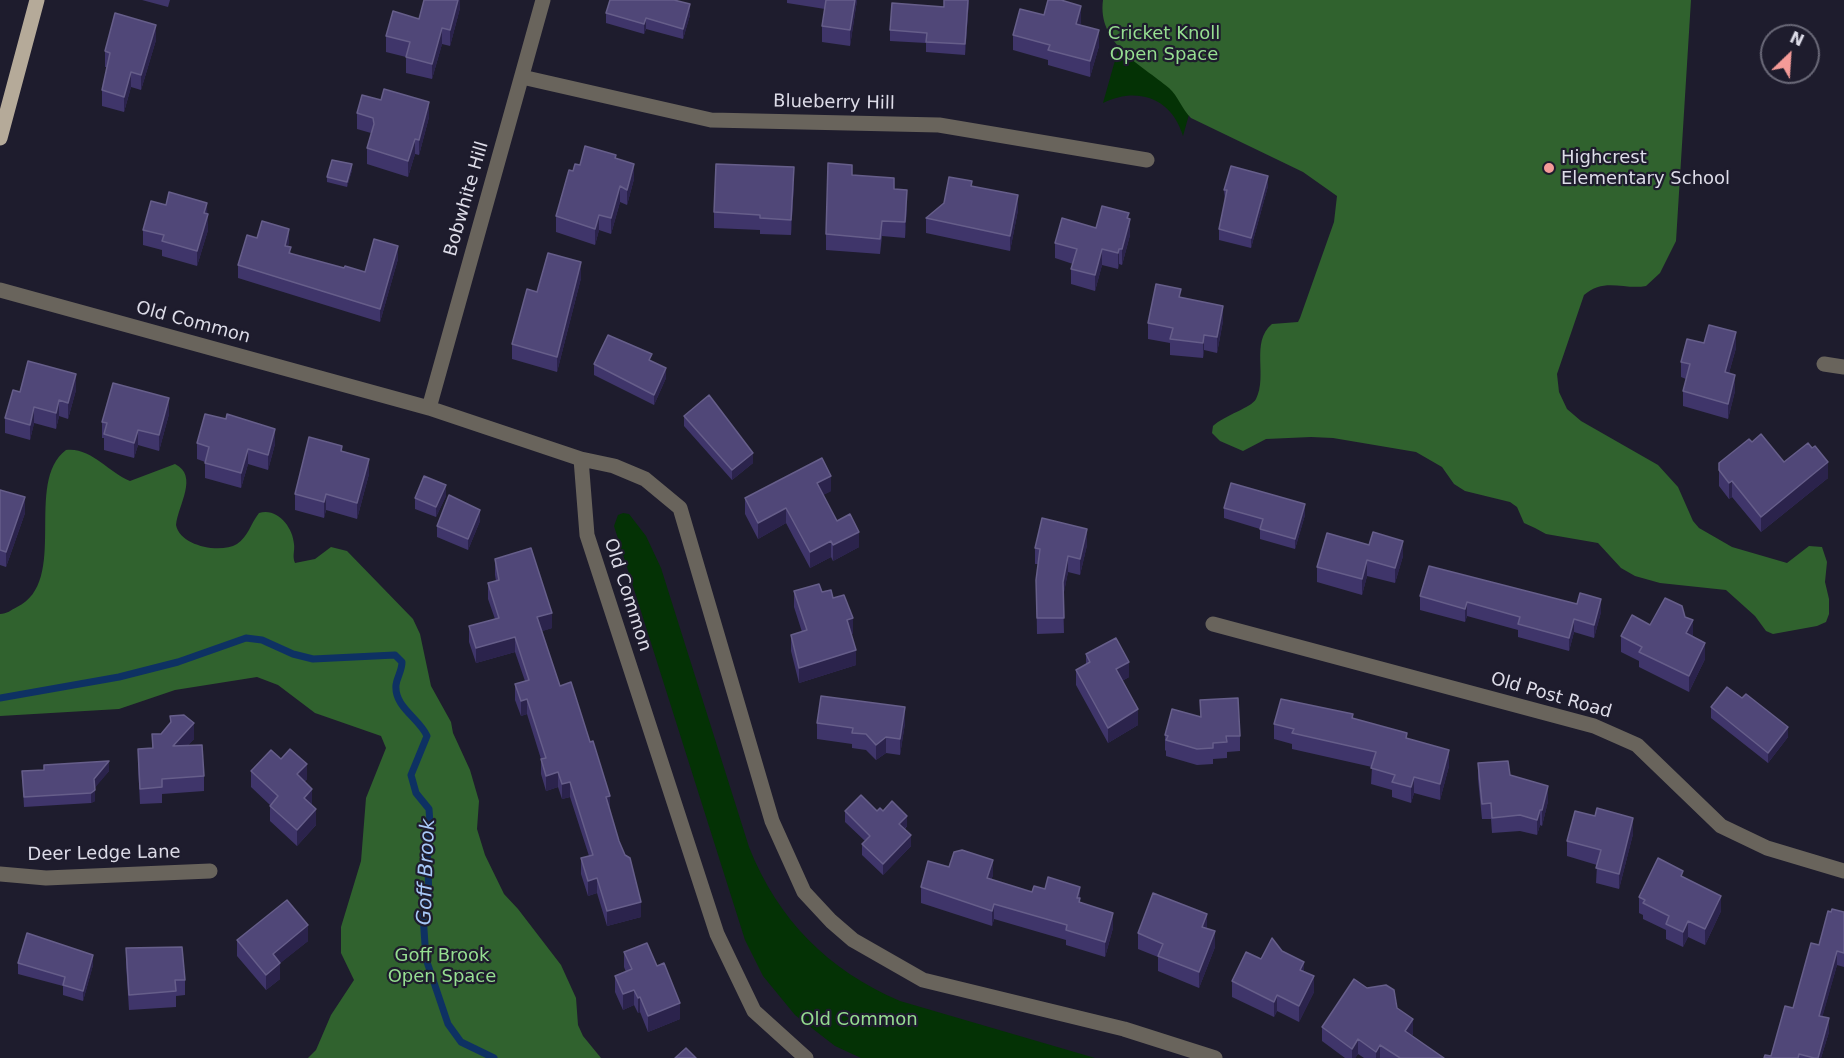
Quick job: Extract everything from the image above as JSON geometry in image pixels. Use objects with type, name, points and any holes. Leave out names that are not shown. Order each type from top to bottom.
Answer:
[{"type":"main road","points":[[0,138],[37,0]]},
{"type":"street","name":"Bobwhite Hill","points":[[429,408],[543,0]]},
{"type":"street","name":"Blueberry Hill","points":[[522,77],[711,120],[939,124],[1147,160]]},
{"type":"street","name":"Old Common","points":[[0,290],[429,408],[581,459],[614,466],[645,479],[680,508],[772,821],[804,892],[831,921],[853,940],[923,980],[1124,1029],[1215,1058]]},
{"type":"street","points":[[1824,364],[1844,367]]},
{"type":"street","name":"Old Common","points":[[581,459],[587,535],[717,934],[754,1011],[806,1058]]},
{"type":"street","name":"Old Post Road","points":[[1213,624],[1594,726],[1636,745],[1721,826],[1767,848],[1844,871]]},
{"type":"street","name":"Deer Ledge Lane","points":[[0,874],[46,878],[210,871]]},
{"type":"green space","points":[[1103,0],[1691,0],[1676,241],[1660,273],[1646,286],[1607,285],[1584,295],[1557,374],[1559,392],[1567,409],[1581,421],[1658,465],[1678,487],[1693,521],[1699,528],[1732,547],[1787,563],[1809,546],[1822,547],[1827,562],[1825,582],[1829,599],[1829,614],[1826,622],[1817,626],[1773,634],[1766,631],[1755,616],[1726,590],[1660,583],[1635,576],[1621,568],[1598,543],[1546,534],[1524,523],[1517,507],[1510,502],[1465,491],[1454,484],[1442,467],[1416,452],[1333,438],[1266,439],[1243,451],[1220,441],[1212,433],[1213,426],[1256,399],[1260,380],[1260,350],[1265,331],[1272,324],[1298,322],[1300,318],[1334,222],[1337,196],[1303,172],[1191,118],[1169,88],[1135,62],[1114,41],[1103,15]]},
{"type":"green space","name":"Cricket Knoll Open Space","points":[[1132,0],[1221,0],[1183,136],[1171,112],[1152,99],[1128,96],[1103,103]]},
{"type":"green space","name":"Goff Brook Open Space","points":[[66,450],[83,452],[130,481],[175,464],[186,476],[185,491],[176,525],[185,538],[211,548],[230,547],[244,538],[259,513],[272,513],[283,520],[291,531],[295,563],[315,559],[331,547],[347,551],[413,619],[420,634],[431,686],[451,722],[453,733],[470,770],[479,801],[477,829],[485,855],[504,894],[561,965],[576,998],[578,1025],[583,1036],[601,1058],[308,1058],[316,1050],[331,1015],[354,980],[341,953],[341,927],[361,861],[366,798],[386,748],[381,736],[315,713],[278,685],[257,677],[175,690],[119,709],[0,716],[0,614],[17,607],[33,594],[41,576],[48,485],[54,465]]},
{"type":"green space","name":"Old Common","points":[[629,514],[646,536],[661,568],[749,847],[775,898],[808,940],[850,974],[900,1001],[1095,1058],[861,1058],[835,1046],[795,1015],[763,976],[745,940],[614,526],[618,515]]},
{"type":"building","points":[[424,0],[458,0],[450,30],[442,28],[432,64],[406,57],[410,42],[386,36],[393,11],[419,19]]},
{"type":"building","points":[[610,0],[674,0],[690,4],[683,29],[646,18],[644,24],[606,13]]},
{"type":"building","points":[[826,0],[855,0],[850,30],[822,26]]},
{"type":"building","points":[[944,0],[968,0],[965,44],[926,42],[927,33],[890,30],[892,3],[944,7]]},
{"type":"building","points":[[1048,0],[1061,0],[1081,6],[1076,24],[1099,30],[1090,61],[1048,50],[1050,45],[1013,35],[1020,9],[1044,15]]},
{"type":"building","points":[[115,13],[156,25],[141,75],[131,72],[124,97],[102,90],[110,53],[105,51]]},
{"type":"building","points":[[384,89],[429,102],[419,140],[415,139],[408,161],[367,148],[374,124],[373,118],[357,113],[362,95],[381,100]]},
{"type":"building","points":[[585,146],[616,155],[615,158],[634,164],[627,190],[620,186],[611,218],[599,215],[595,229],[556,216],[569,170],[573,171],[575,164],[580,165]]},
{"type":"building","points":[[332,160],[352,164],[347,182],[327,177]]},
{"type":"building","points":[[828,163],[852,165],[852,175],[894,178],[894,189],[907,190],[905,222],[882,221],[880,239],[826,234]]},
{"type":"building","points":[[716,164],[794,167],[791,220],[714,212]]},
{"type":"building","points":[[1231,166],[1268,176],[1251,238],[1219,229],[1227,190],[1224,190]]},
{"type":"building","points":[[949,177],[972,181],[971,186],[1018,195],[1010,236],[926,218],[944,203]]},
{"type":"building","points":[[169,192],[207,203],[204,213],[208,214],[197,251],[162,241],[164,235],[143,230],[151,201],[166,205]]},
{"type":"building","points":[[1102,206],[1129,213],[1127,218],[1130,219],[1122,249],[1119,249],[1118,253],[1102,249],[1095,275],[1071,269],[1077,249],[1055,243],[1062,218],[1096,228]]},
{"type":"building","points":[[262,221],[289,229],[285,246],[291,247],[289,253],[365,272],[374,239],[398,246],[380,309],[238,265],[247,235],[257,238]]},
{"type":"building","points":[[548,253],[581,262],[557,357],[512,344],[527,289],[537,292]]},
{"type":"building","points":[[1156,284],[1181,289],[1179,297],[1223,306],[1217,337],[1204,335],[1203,343],[1170,339],[1173,328],[1148,323]]},
{"type":"building","points":[[1709,325],[1736,332],[1725,372],[1735,375],[1728,404],[1683,391],[1690,364],[1681,362],[1687,339],[1704,343]]},
{"type":"building","points":[[608,335],[652,354],[649,360],[666,368],[654,395],[594,364]]},
{"type":"building","points":[[28,361],[76,374],[68,403],[59,400],[56,413],[34,407],[30,425],[5,418],[13,390],[20,392]]},
{"type":"building","points":[[113,383],[169,398],[159,435],[138,430],[134,443],[104,434],[107,423],[102,422]]},
{"type":"building","points":[[709,395],[753,453],[732,470],[684,416]]},
{"type":"building","points":[[205,414],[226,419],[227,414],[275,429],[268,455],[248,449],[241,473],[205,463],[209,447],[197,443]]},
{"type":"building","points":[[1761,434],[1784,462],[1808,443],[1812,448],[1815,446],[1828,462],[1761,517],[1732,481],[1729,483],[1719,470],[1719,463],[1749,439],[1752,442]]},
{"type":"building","points":[[309,437],[342,446],[341,451],[369,459],[357,503],[326,494],[324,502],[295,494]]},
{"type":"building","points":[[822,458],[831,476],[817,483],[837,521],[850,514],[859,532],[833,545],[831,541],[810,552],[786,508],[758,523],[745,498]]},
{"type":"building","points":[[424,476],[446,485],[436,507],[415,498]]},
{"type":"building","points":[[1231,483],[1305,504],[1295,539],[1260,529],[1263,519],[1224,508]]},
{"type":"building","points":[[0,490],[25,497],[6,552],[0,550]]},
{"type":"building","points":[[449,495],[480,510],[468,539],[437,526]]},
{"type":"building","points":[[1042,518],[1087,529],[1080,559],[1068,556],[1063,582],[1064,618],[1037,618],[1036,580],[1040,549],[1035,548]]},
{"type":"building","points":[[1373,532],[1403,541],[1395,568],[1367,560],[1362,579],[1317,567],[1327,533],[1369,545]]},
{"type":"building","points":[[531,548],[552,613],[537,617],[560,686],[571,682],[590,742],[593,741],[610,796],[606,797],[619,841],[625,855],[630,858],[641,902],[607,911],[597,878],[588,881],[581,858],[593,855],[570,782],[562,784],[558,772],[546,776],[541,759],[546,758],[527,699],[521,701],[515,684],[529,680],[515,637],[476,648],[469,626],[499,618],[488,583],[499,580],[495,559]]},
{"type":"building","points":[[1429,566],[1577,604],[1580,593],[1601,599],[1594,625],[1574,619],[1569,638],[1518,624],[1520,617],[1467,602],[1465,609],[1420,596]]},
{"type":"building","points":[[819,584],[822,592],[831,590],[833,598],[844,595],[853,618],[847,620],[856,650],[799,668],[791,635],[807,630],[794,591]]},
{"type":"building","points":[[1665,598],[1682,606],[1685,617],[1693,620],[1686,633],[1705,643],[1689,676],[1639,652],[1642,647],[1621,636],[1632,615],[1650,625]]},
{"type":"building","points":[[1116,638],[1129,662],[1116,669],[1138,709],[1108,728],[1076,670],[1090,662],[1086,654]]},
{"type":"building","points":[[1727,687],[1742,698],[1746,694],[1788,727],[1768,753],[1711,707]]},
{"type":"building","points":[[821,696],[905,707],[900,739],[886,737],[876,745],[866,734],[852,733],[853,728],[817,723]]},
{"type":"building","points":[[1238,698],[1240,736],[1226,736],[1227,742],[1213,743],[1213,748],[1197,749],[1166,740],[1168,736],[1165,735],[1172,709],[1201,717],[1200,700]]},
{"type":"building","points":[[1281,699],[1353,714],[1352,718],[1407,733],[1406,738],[1449,750],[1440,784],[1414,777],[1411,787],[1392,782],[1395,775],[1371,768],[1376,752],[1292,733],[1294,729],[1274,724]]},
{"type":"building","points":[[184,715],[194,723],[173,746],[202,745],[204,776],[162,779],[162,787],[140,789],[138,749],[153,748],[152,734],[161,734],[171,722],[170,716]]},
{"type":"building","points":[[290,749],[307,764],[297,774],[312,789],[304,798],[316,809],[297,830],[270,806],[278,796],[251,771],[271,750],[281,759]]},
{"type":"building","points":[[109,761],[94,779],[95,790],[91,793],[24,797],[22,771],[44,770],[44,765]]},
{"type":"building","points":[[1508,761],[1510,775],[1548,786],[1537,820],[1520,815],[1492,818],[1491,803],[1482,804],[1478,763]]},
{"type":"building","points":[[861,795],[877,811],[880,808],[883,811],[892,801],[907,816],[899,824],[911,835],[883,864],[862,844],[870,836],[845,811]]},
{"type":"building","points":[[1597,808],[1633,818],[1619,874],[1596,868],[1601,850],[1567,841],[1575,811],[1595,816]]},
{"type":"building","points":[[962,850],[993,860],[987,878],[1032,892],[1034,886],[1045,889],[1048,877],[1080,887],[1077,898],[1080,898],[1079,902],[1113,913],[1105,942],[1066,930],[1067,925],[994,904],[992,911],[921,887],[928,861],[949,867],[954,852]]},
{"type":"building","points":[[1658,858],[1683,871],[1681,876],[1721,896],[1705,929],[1688,921],[1683,932],[1666,924],[1669,916],[1643,903],[1645,900],[1639,897]]},
{"type":"building","points":[[1153,893],[1207,914],[1202,927],[1215,931],[1199,972],[1158,956],[1163,944],[1138,933]]},
{"type":"building","points":[[287,900],[308,925],[273,954],[280,963],[266,975],[237,940]]},
{"type":"building","points":[[1832,909],[1844,912],[1844,953],[1837,951],[1819,1016],[1829,1018],[1818,1058],[1799,1054],[1798,1058],[1764,1058],[1765,1055],[1771,1056],[1785,1006],[1793,1008],[1811,943],[1819,945],[1828,911],[1831,912]]},
{"type":"building","points":[[27,933],[93,955],[83,991],[63,985],[65,977],[18,963]]},
{"type":"building","points":[[1272,938],[1282,951],[1304,962],[1300,970],[1314,976],[1299,1006],[1277,995],[1274,1002],[1232,981],[1246,952],[1261,959]]},
{"type":"building","points":[[647,943],[657,966],[664,963],[680,1003],[648,1016],[640,997],[638,998],[634,990],[623,994],[615,976],[632,969],[624,952]]},
{"type":"building","points":[[182,947],[185,980],[175,980],[176,991],[129,995],[126,948]]},
{"type":"building","points":[[1354,979],[1367,988],[1386,985],[1394,990],[1397,1008],[1413,1019],[1405,1031],[1444,1058],[1400,1058],[1380,1045],[1376,1052],[1358,1039],[1352,1049],[1322,1027]]},
{"type":"building","points":[[686,1048],[696,1058],[675,1058]]},
{"type":"waterway","name":"Goff Brook","points":[[0,698],[119,677],[178,662],[246,638],[262,640],[293,654],[313,659],[395,655],[402,662],[396,693],[403,706],[427,736],[411,775],[416,793],[429,809],[430,824],[427,842],[429,897],[423,915],[426,959],[448,1024],[461,1042],[494,1058]]},
{"type":"place","name":"Highcrest Elementary School","points":[[1549,168]]}]
